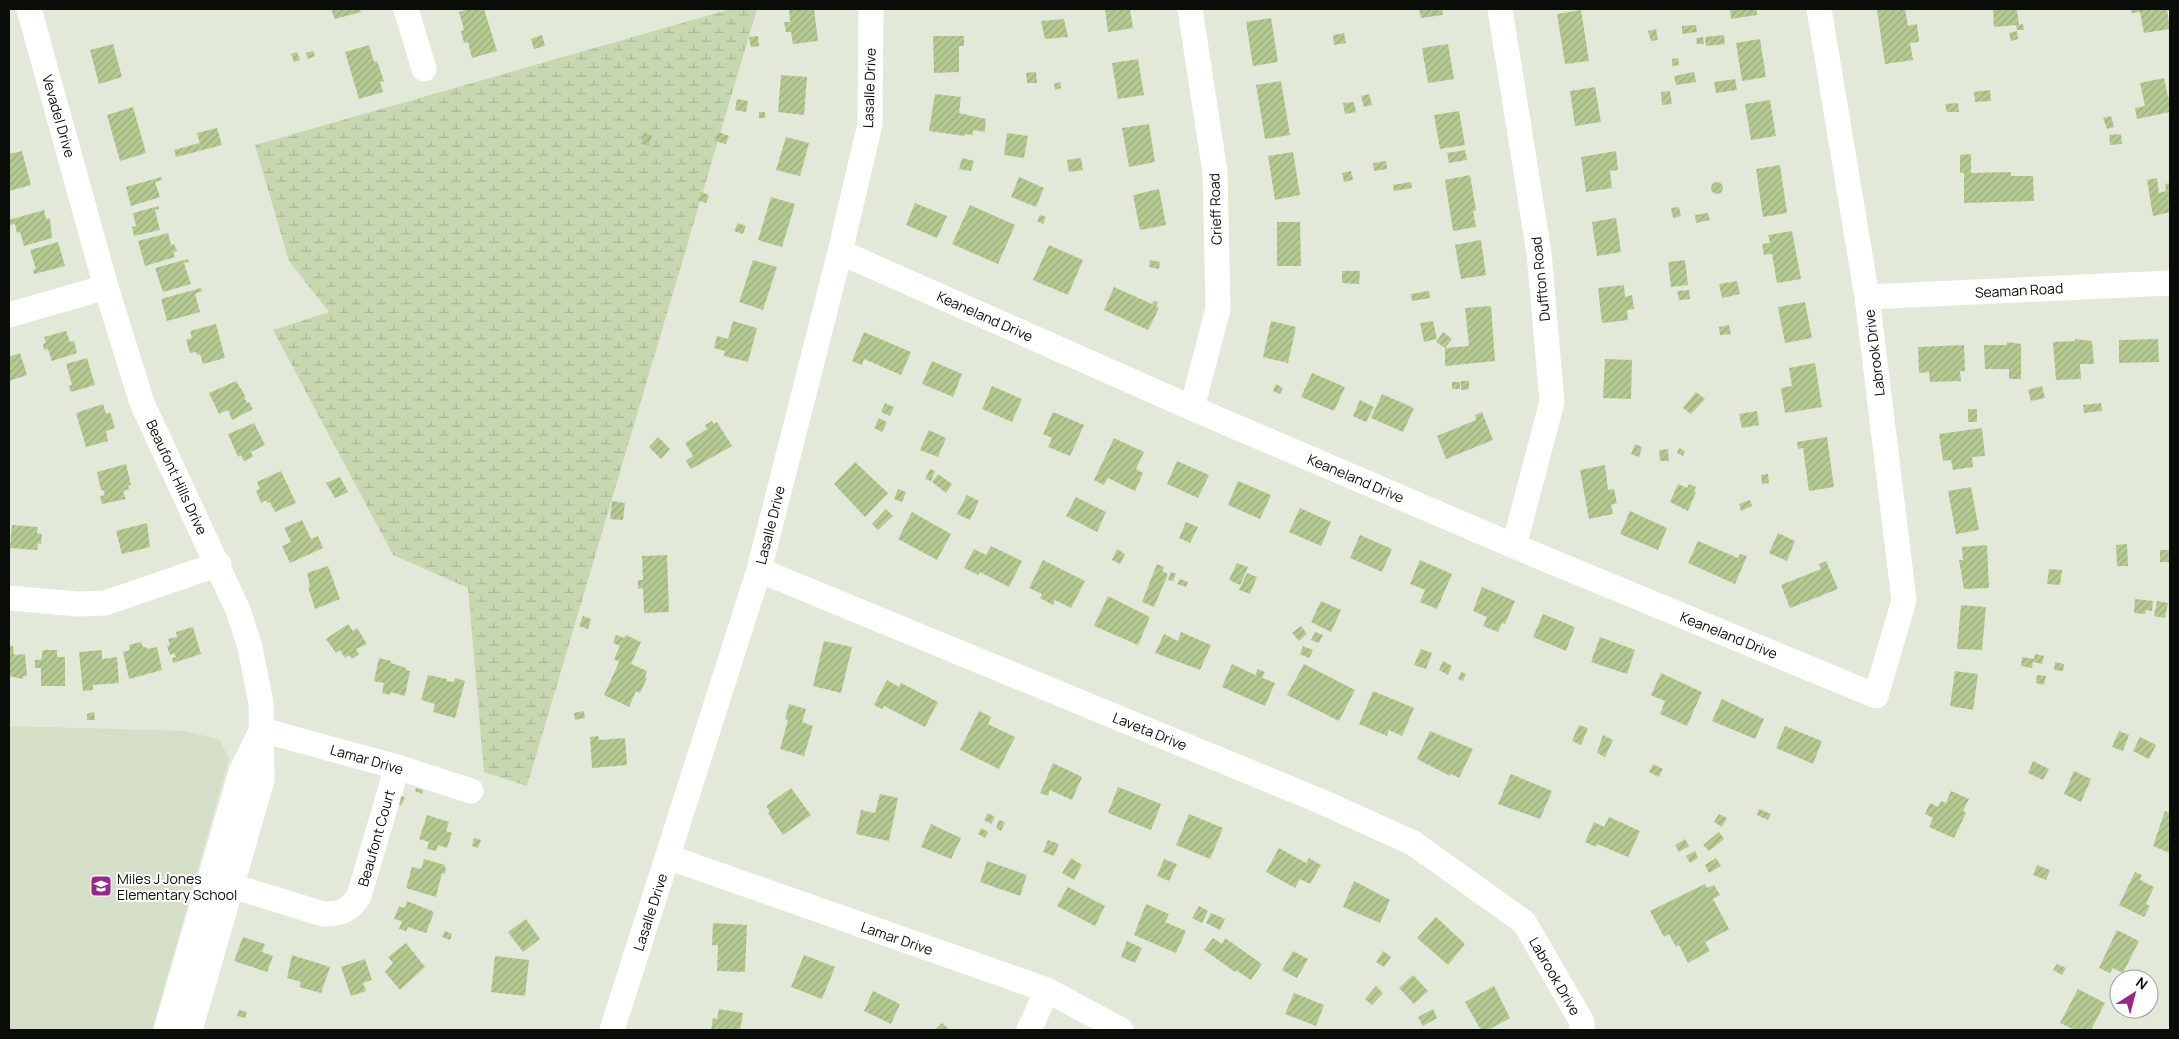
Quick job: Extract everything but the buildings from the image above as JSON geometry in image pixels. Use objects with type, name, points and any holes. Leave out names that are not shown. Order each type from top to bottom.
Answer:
[{"type":"street","name":"Vevadel Drive","points":[[29,9],[90,223]]},
{"type":"street","points":[[406,9],[424,69]]},
{"type":"street","name":"Lasalle Drive","points":[[612,1030],[759,570],[840,252],[870,124],[871,9]]},
{"type":"street","name":"Crieff Road","points":[[1190,9],[1215,172],[1218,309],[1192,408]]},
{"type":"street","name":"Duffton Road","points":[[1500,9],[1539,253],[1552,402],[1514,546]]},
{"type":"street","name":"Labrook Drive","points":[[1819,9],[1868,297],[1904,600],[1876,696]]},
{"type":"street","name":"Beaufont Hills Drive","points":[[90,223],[106,287],[142,403],[219,564],[238,610],[250,647],[262,703],[262,780],[190,1030]]},
{"type":"street","name":"Keaneland Drive","points":[[840,252],[1192,408],[1514,546],[1876,696]]},
{"type":"street","name":"Seaman Road","points":[[1868,297],[2170,283]]},
{"type":"street","points":[[9,315],[106,287]]},
{"type":"street","points":[[9,598],[78,604],[105,603],[219,564]]},
{"type":"street","name":"Laveta Drive","points":[[759,570],[1320,801],[1405,839],[1524,922]]},
{"type":"street","name":"Beaufont Hills Drive","points":[[166,1030],[241,772],[262,730]]},
{"type":"street","name":"Lamar Drive","points":[[262,730],[397,767],[470,791]]},
{"type":"street","name":"Beaufont Court","points":[[210,875],[232,886],[323,914],[337,914],[347,910],[359,896],[397,767]]},
{"type":"street","name":"Lamar Drive","points":[[668,857],[1047,990],[1121,1030]]},
{"type":"street","name":"Labrook Drive","points":[[1524,922],[1582,1022],[1582,1030]]},
{"type":"street","points":[[1029,1030],[1047,990]]},
{"type":"shaded area","name":"Miles J Jones Elementary School","points":[[9,726],[186,731],[220,740],[229,759],[152,1030],[9,1030]]},
{"type":"green space","points":[[731,9],[757,9],[527,786],[484,772],[468,588],[393,555],[273,330],[329,312],[289,261],[255,145]]},
{"type":"place","name":"Miles J Jones Elementary School","points":[[101,886]]}]
